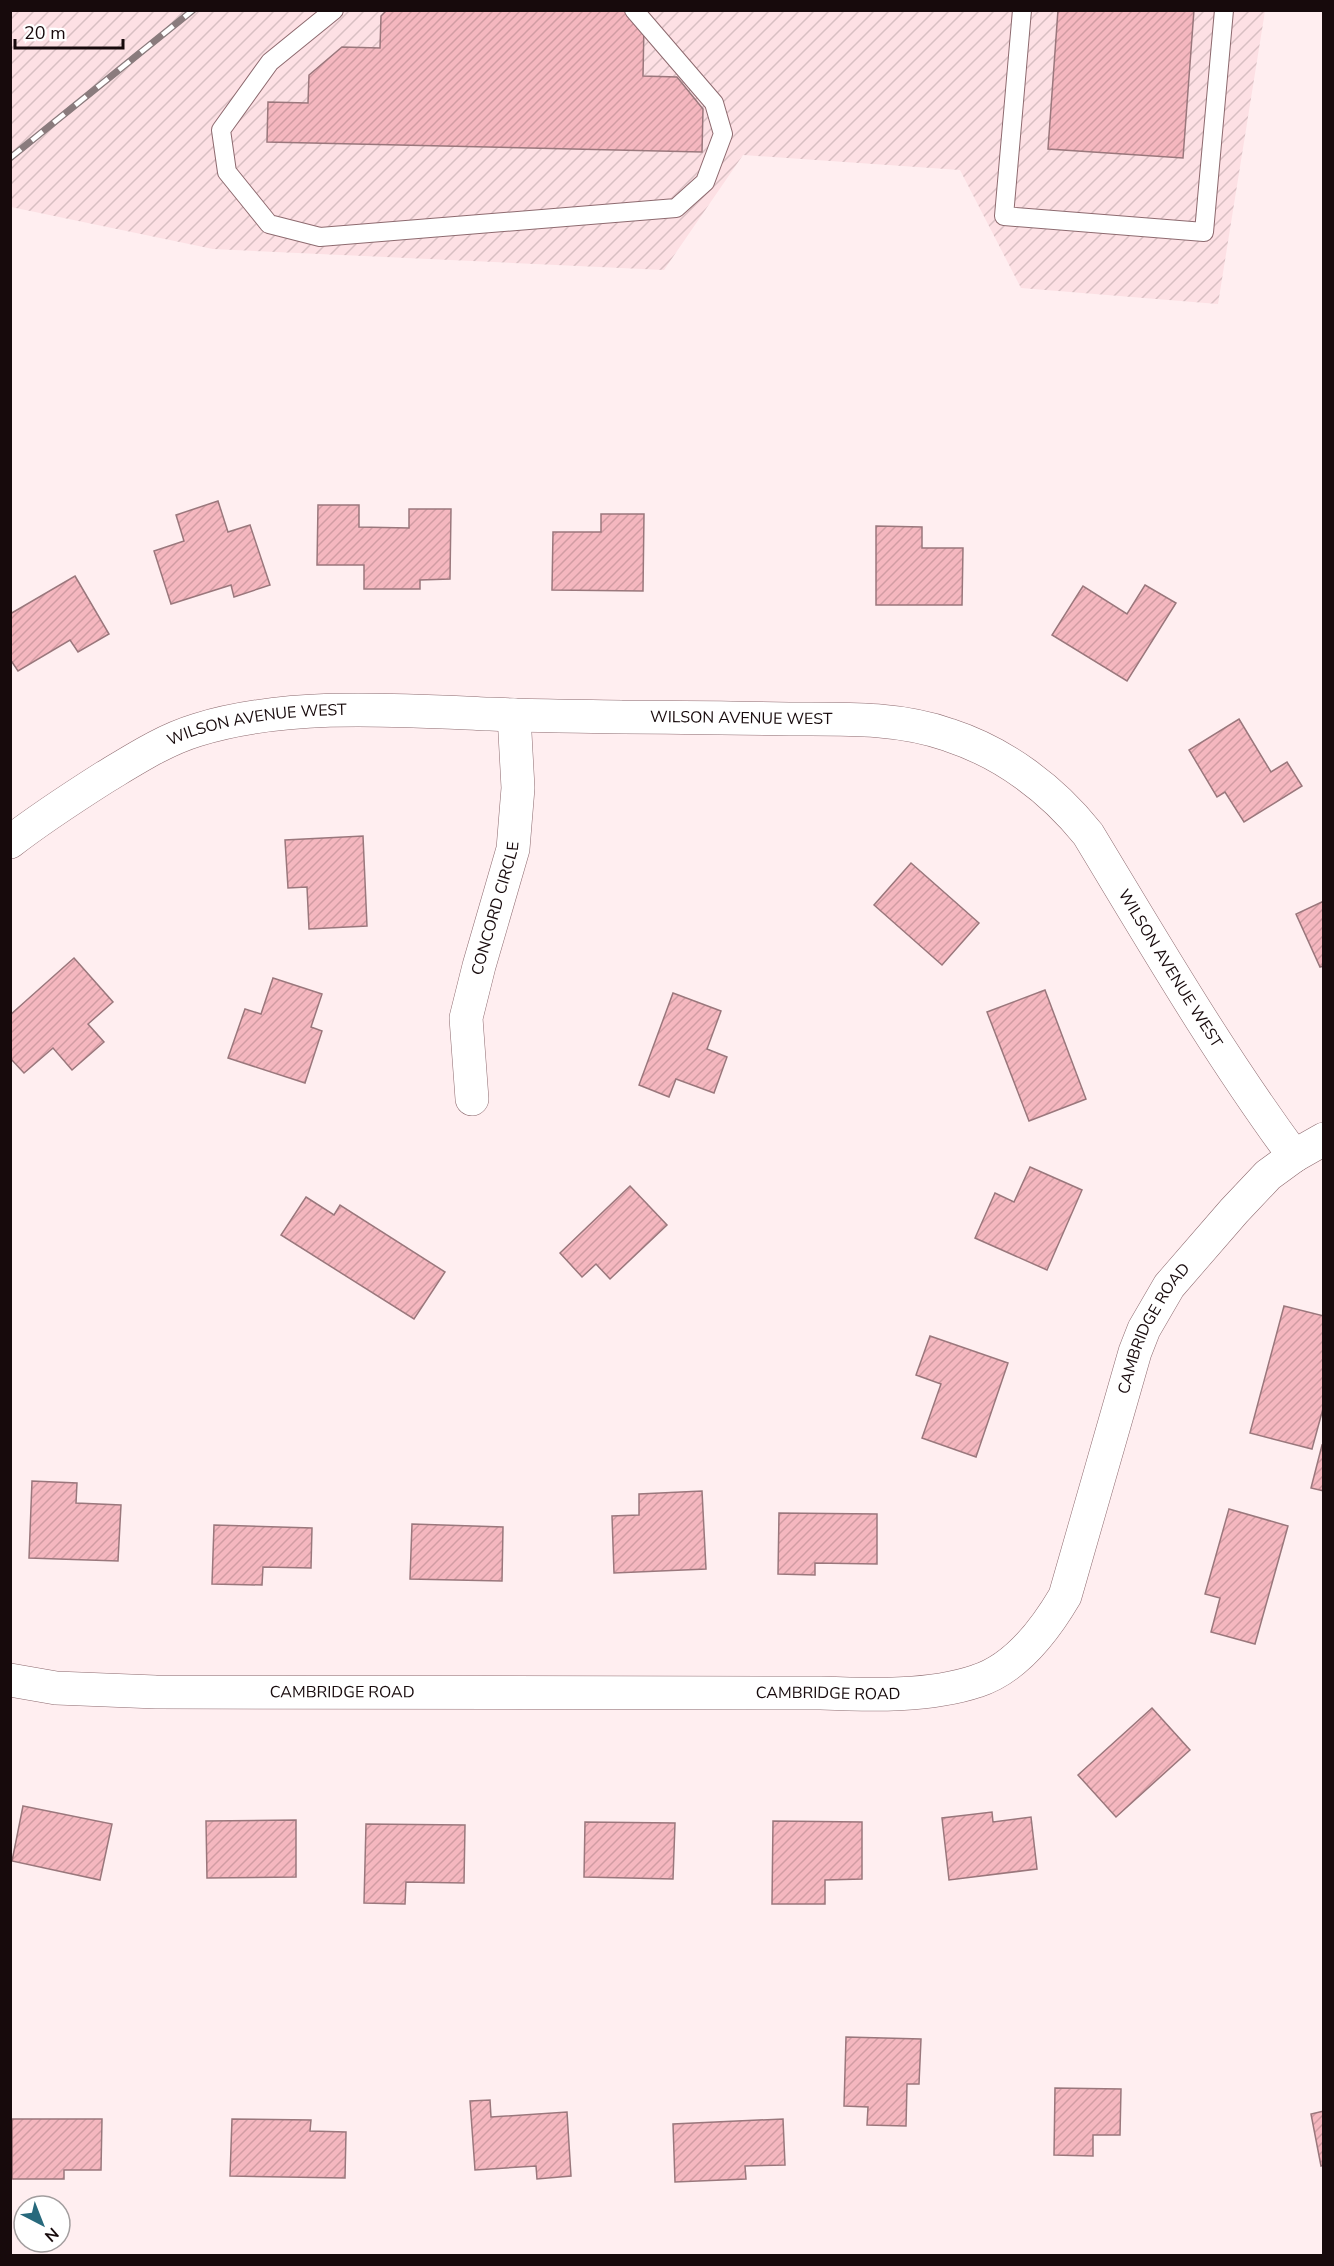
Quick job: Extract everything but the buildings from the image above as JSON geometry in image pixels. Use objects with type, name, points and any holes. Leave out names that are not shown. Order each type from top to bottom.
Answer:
[{"type":"street","name":"WILSON AVENUE WEST","points":[[10,842],[42,817],[149,750],[195,730],[233,720],[295,712],[410,711],[514,716],[840,719],[901,723],[949,735],[995,754],[1036,781],[1074,816],[1088,834],[1246,1091],[1294,1156]]},
{"type":"street","name":"CONCORD CIRCLE","points":[[472,1099],[466,1018],[513,849],[518,788],[514,716]]},
{"type":"street","name":"CAMBRIDGE ROAD","points":[[10,1680],[56,1688],[156,1692],[870,1695],[930,1691],[977,1681],[999,1670],[1024,1651],[1052,1618],[1065,1596],[1135,1352],[1144,1329],[1169,1286],[1268,1175],[1294,1156],[1323,1140]]},
{"type":"lane","points":[[334,10],[270,62],[221,130],[227,172],[269,224],[320,237],[676,208],[705,182],[723,134],[714,103],[634,10]]},
{"type":"lane","points":[[1022,10],[1004,216],[1204,232],[1224,10]]},
{"type":"shaded area","points":[[11,11],[1265,11],[1218,304],[1021,288],[960,170],[743,155],[664,270],[213,249],[11,207]]},
{"type":"railway","points":[[10,158],[193,10]]}]
